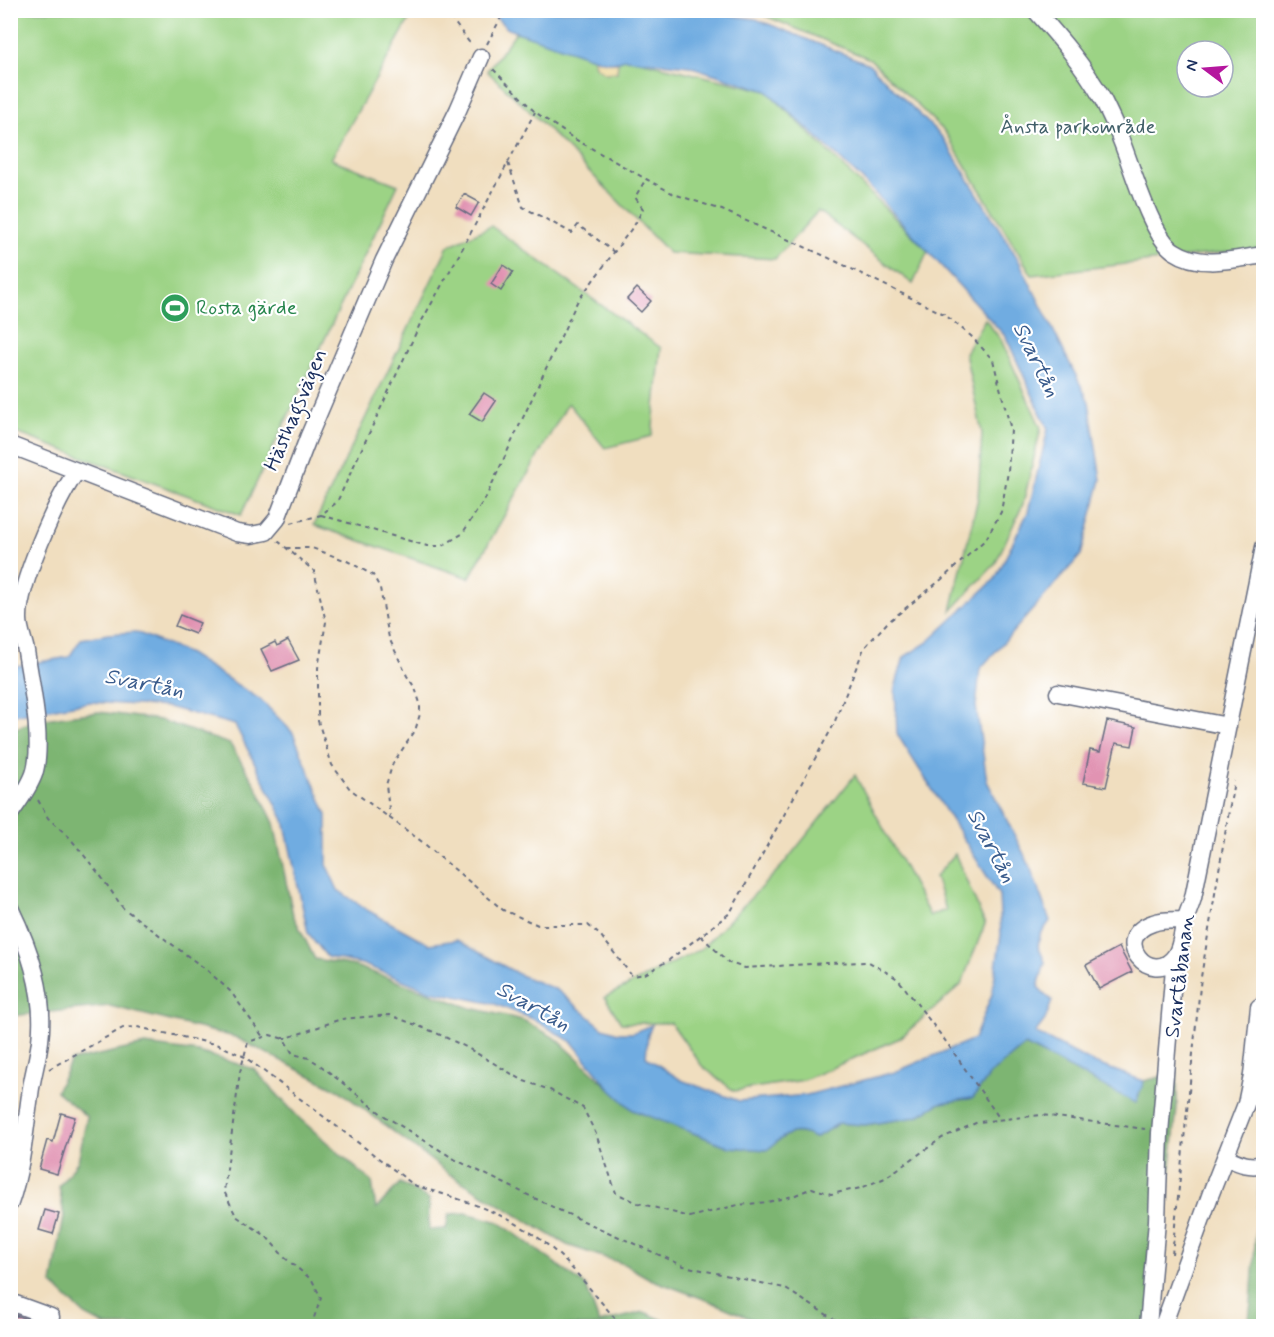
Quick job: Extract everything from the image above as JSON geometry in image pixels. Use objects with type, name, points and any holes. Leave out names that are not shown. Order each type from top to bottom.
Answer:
[{"type":"lane","points":[[1035,10],[1078,61],[1102,99],[1163,242],[1185,257],[1199,261],[1211,262],[1263,255]]},
{"type":"lane","name":"Hästhagsvägen","points":[[266,532],[277,519],[308,438],[384,260],[481,57]]},
{"type":"lane","points":[[10,445],[237,533],[251,535],[266,532]]},
{"type":"lane","points":[[10,814],[34,774],[37,756],[36,726],[19,620],[21,596],[59,500],[77,471]]},
{"type":"lane","points":[[1148,1326],[1157,1221],[1160,1133],[1175,956],[1180,946],[1185,920],[1193,898],[1263,547]]},
{"type":"lane","points":[[1058,693],[1228,726]]},
{"type":"lane","points":[[10,908],[28,952],[37,981],[41,1005],[40,1040],[16,1187],[10,1203]]},
{"type":"lane","points":[[1175,956],[1166,963],[1155,966],[1144,963],[1137,957],[1133,945],[1136,935],[1143,927],[1155,921],[1185,920]]},
{"type":"lane","points":[[1163,1323],[1246,1104],[1252,1075],[1259,1007]]},
{"type":"lane","points":[[1225,1158],[1246,1166],[1263,1164]]},
{"type":"lane","points":[[10,1302],[51,1317]]},
{"type":"path","points":[[266,532],[314,571],[326,622],[318,668],[318,721],[332,765],[350,789],[421,841],[503,910],[538,925],[563,927],[577,924],[588,925],[601,936],[632,976],[645,974],[669,960],[730,913],[833,726],[864,648],[887,623],[935,585],[986,539],[1001,512],[1008,472],[1011,430],[993,360],[971,336],[944,314],[827,257],[722,210],[674,194],[573,138],[535,111],[481,57],[445,10]]},
{"type":"path","points":[[481,57],[506,10]]},
{"type":"path","points":[[288,523],[321,515],[337,502],[420,324],[535,111]]},
{"type":"path","points":[[508,163],[523,207],[572,233],[578,225],[614,252]]},
{"type":"path","points":[[321,515],[427,546],[442,546],[462,534],[486,497],[577,302],[644,209],[635,197],[646,179]]},
{"type":"path","points":[[286,548],[312,548],[347,561],[373,575],[380,588],[389,638],[415,688],[420,703],[420,714],[415,731],[393,763],[386,785],[390,817]]},
{"type":"path","points":[[1259,657],[1263,634]]},
{"type":"path","name":"Svartåbanan","points":[[1172,1254],[1201,977],[1235,771]]},
{"type":"path","points":[[28,785],[48,818],[69,837],[123,908],[208,971],[231,992],[263,1037]]},
{"type":"path","points":[[701,936],[729,963],[745,968],[868,962],[898,979],[947,1043],[1000,1119]]},
{"type":"path","points":[[279,1038],[287,1038],[341,1019],[390,1016],[434,1032],[466,1047],[524,1081],[550,1090],[583,1108],[596,1134],[616,1193],[638,1203],[690,1216],[738,1205],[785,1198],[812,1188],[831,1194],[861,1188],[885,1178],[942,1138],[978,1122],[1042,1115],[1137,1127],[1160,1133]]},
{"type":"path","points":[[32,1079],[123,1028],[137,1027],[219,1045],[244,1057],[416,1186],[479,1205],[536,1236],[559,1256],[622,1326]]},
{"type":"path","points":[[311,1326],[321,1298],[312,1280],[285,1258],[266,1236],[236,1216],[224,1191],[240,1072],[248,1042],[270,1035],[284,1039],[292,1054],[315,1061],[383,1115],[456,1160],[561,1211],[684,1266],[784,1288],[845,1326]]},
{"type":"green space","name":"Rosta gärde","points":[[10,11],[414,11],[331,159],[398,185],[241,515],[11,431]]},
{"type":"green space","name":"Ånsta parkområde","points":[[738,11],[1263,11],[1263,248],[1032,275],[945,132],[870,59],[758,13]]},
{"type":"green space","points":[[516,32],[767,91],[928,251],[913,284],[818,211],[775,259],[669,253],[543,124],[487,71]]},
{"type":"green space","points":[[491,226],[661,348],[652,436],[605,448],[568,403],[469,578],[314,525],[448,246]]},
{"type":"green space","points":[[985,319],[1001,340],[1041,428],[1023,504],[995,564],[951,611],[978,498],[982,433],[965,353]]},
{"type":"green space","points":[[99,712],[160,720],[230,744],[255,784],[274,823],[293,915],[315,959],[355,966],[471,1008],[523,1020],[557,1039],[633,1110],[730,1147],[767,1150],[789,1134],[807,1134],[815,1138],[839,1123],[864,1125],[916,1117],[940,1103],[973,1098],[990,1074],[1025,1045],[1136,1102],[1144,1081],[1177,1073],[1177,1107],[1154,1326],[768,1326],[650,1279],[624,1264],[567,1245],[449,1174],[340,1091],[235,1037],[110,1006],[11,1016],[11,732],[18,727],[39,720]]},
{"type":"green space","points":[[855,775],[930,916],[946,910],[935,877],[955,854],[985,924],[961,985],[900,1038],[804,1080],[734,1091],[702,1066],[671,1023],[621,1023],[605,997],[701,949],[782,866]]},
{"type":"green space","points":[[145,1045],[198,1052],[254,1069],[299,1118],[372,1182],[376,1209],[400,1183],[429,1199],[429,1230],[446,1229],[449,1214],[466,1213],[499,1222],[586,1286],[599,1323],[644,1312],[677,1326],[106,1326],[85,1315],[52,1284],[64,1216],[59,1186],[78,1161],[87,1117],[56,1091],[71,1061]]},
{"type":"green space","points":[[1263,1129],[1263,1326],[1248,1326],[1251,1303]]},
{"type":"sand","points":[[593,58],[618,62],[617,72],[605,73],[595,66]]},
{"type":"water","name":"Svartån","points":[[691,10],[756,19],[869,64],[943,138],[1018,259],[1089,402],[1101,480],[1081,555],[980,669],[976,706],[987,781],[1029,864],[1050,921],[1040,935],[1038,946],[1045,962],[1038,987],[1052,1001],[1045,1020],[1035,1033],[1094,1063],[1144,1081],[1136,1103],[1025,1045],[990,1074],[973,1098],[940,1103],[916,1117],[864,1125],[839,1123],[815,1138],[807,1134],[789,1134],[767,1150],[730,1147],[633,1110],[612,1091],[572,1042],[533,1019],[495,1004],[431,991],[362,964],[327,957],[308,933],[284,820],[235,725],[168,707],[90,702],[14,715],[11,719],[11,667],[69,657],[81,639],[136,632],[189,654],[261,700],[293,733],[327,815],[327,866],[338,890],[367,910],[429,944],[457,940],[520,975],[557,990],[603,1028],[618,1033],[632,1033],[652,1025],[648,1034],[646,1057],[681,1080],[739,1101],[807,1095],[895,1072],[974,1039],[992,994],[1001,935],[999,895],[897,734],[895,688],[904,657],[928,642],[995,579],[1028,512],[1048,429],[1006,337],[863,180],[767,91],[689,66],[625,59],[613,62],[597,59],[508,29],[489,11]]},
{"type":"building","points":[[464,194],[479,202],[471,216],[456,207]]},
{"type":"building","points":[[503,265],[513,272],[501,291],[491,284]]},
{"type":"building","points":[[637,288],[651,301],[641,312],[627,299]]},
{"type":"building","points":[[484,393],[496,401],[482,422],[469,414]]},
{"type":"building","points":[[180,615],[200,623],[195,634],[175,626]]},
{"type":"building","points":[[288,640],[299,660],[272,671],[261,649],[275,642],[277,646]]},
{"type":"building","points":[[1107,721],[1136,727],[1132,746],[1116,743],[1106,787],[1083,783],[1090,750],[1100,752]]},
{"type":"building","points":[[1119,947],[1132,972],[1099,989],[1086,965]]},
{"type":"building","points":[[61,1113],[75,1117],[57,1174],[39,1169],[47,1140],[53,1142]]},
{"type":"building","points":[[45,1210],[59,1214],[53,1234],[39,1230]]},
{"type":"building","points":[[15,1315],[46,1326],[12,1326]]},
{"type":"place","name":"Rosta gärde","points":[[175,308]]}]
